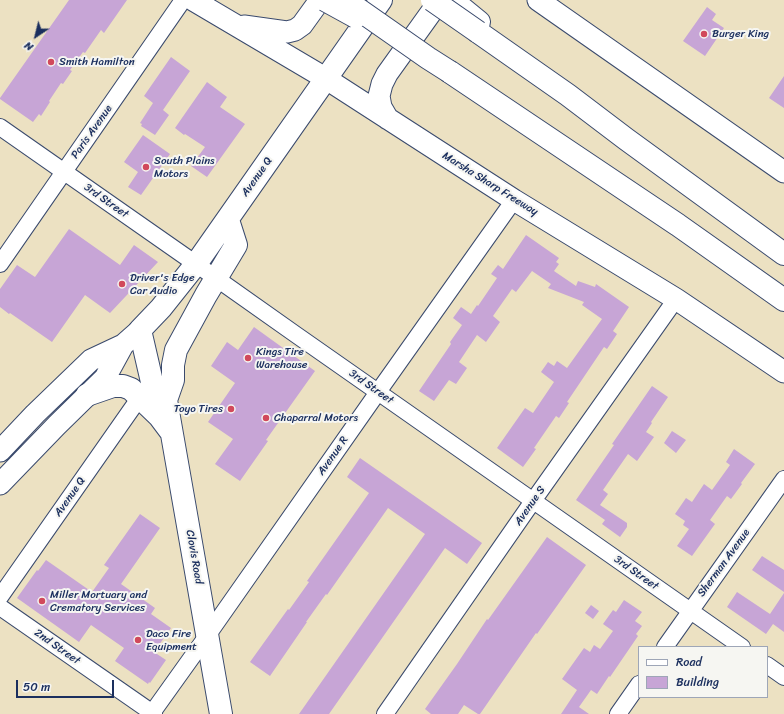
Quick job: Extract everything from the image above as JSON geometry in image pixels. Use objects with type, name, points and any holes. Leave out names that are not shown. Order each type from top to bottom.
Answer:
[{"type":"highway","points":[[325,0],[428,58]]},
{"type":"highway","points":[[344,0],[678,225],[784,300]]},
{"type":"highway","name":"Avenue Q","points":[[140,330],[161,308],[196,264],[381,0]]},
{"type":"highway","points":[[432,0],[480,28],[626,139],[779,250]]},
{"type":"highway","points":[[452,0],[480,28]]},
{"type":"highway","name":"Clovis Road","points":[[166,400],[173,380],[173,365],[176,350],[206,295],[236,245],[228,220]]},
{"type":"highway","points":[[736,266],[784,307]]},
{"type":"highway","name":"Clovis Road","points":[[140,330],[152,382],[166,400],[221,714]]},
{"type":"highway","points":[[87,395],[113,386],[123,386],[131,389],[159,416],[172,435]]},
{"type":"main road","name":"Marsha Sharp Freeway","points":[[194,0],[325,78],[514,200],[676,299],[784,372]]},
{"type":"main road","points":[[236,25],[287,32],[295,30],[302,25],[320,0]]},
{"type":"main road","points":[[388,120],[381,107],[379,96],[382,84],[387,74],[440,0]]},
{"type":"main road","points":[[538,0],[784,172]]},
{"type":"main road","name":"Avenue Q","points":[[0,451],[35,414],[91,360],[123,345],[140,330]]},
{"type":"main road","name":"Avenue Q","points":[[0,484],[105,378],[123,345]]},
{"type":"street","name":"Paris Avenue","points":[[0,264],[183,0]]},
{"type":"street","name":"3rd Street","points":[[0,127],[741,646]]},
{"type":"street","name":"Avenue R","points":[[153,713],[514,200]]},
{"type":"street","name":"Avenue S","points":[[385,714],[676,299]]},
{"type":"street","name":"Avenue Q","points":[[0,597],[140,397]]},
{"type":"street","name":"Sherman Avenue","points":[[666,646],[784,480]]},
{"type":"street","name":"2nd Street","points":[[0,607],[153,713]]},
{"type":"street","points":[[768,666],[784,677]]},
{"type":"street","points":[[618,714],[638,685]]},
{"type":"building","name":"Smith Hamilton","points":[[69,0],[127,0],[104,33],[101,30],[85,53],[83,52],[70,70],[72,71],[63,84],[61,83],[49,101],[50,102],[41,116],[39,114],[33,122],[0,98]]},
{"type":"building","name":"Burger King","points":[[707,7],[716,14],[712,20],[724,28],[705,56],[683,41]]},
{"type":"building","points":[[171,57],[190,71],[163,110],[169,115],[155,135],[141,126],[142,124],[140,123],[153,103],[144,96]]},
{"type":"building","points":[[784,76],[784,108],[769,98]]},
{"type":"building","points":[[207,82],[227,97],[220,107],[245,124],[207,177],[191,166],[205,147],[175,128]]},
{"type":"building","name":"South Plains Motors","points":[[143,135],[170,154],[141,195],[128,187],[138,172],[124,162]]},
{"type":"building","points":[[69,229],[120,265],[134,245],[158,262],[110,313],[85,295],[52,342],[0,307],[0,289],[17,265],[35,277]]},
{"type":"building","points":[[526,235],[559,258],[556,262],[559,264],[554,271],[576,286],[578,281],[595,287],[596,284],[629,307],[613,331],[617,334],[607,349],[604,347],[567,402],[569,403],[559,418],[556,416],[523,467],[497,448],[525,408],[533,413],[554,382],[541,372],[548,362],[554,366],[557,361],[567,368],[602,319],[582,305],[584,302],[548,288],[551,284],[532,271],[516,292],[512,289],[493,316],[500,322],[486,342],[477,335],[459,362],[467,368],[456,384],[449,380],[434,401],[419,391],[462,325],[453,318],[461,307],[471,314],[497,278],[491,274],[498,265],[503,269]]},
{"type":"building","points":[[254,327],[315,371],[266,440],[268,441],[240,481],[215,464],[233,439],[208,422],[235,383],[211,366],[227,342],[238,350]]},
{"type":"building","points":[[652,386],[668,397],[646,432],[654,437],[637,461],[628,454],[603,490],[608,494],[600,505],[627,523],[627,527],[620,537],[602,524],[605,520],[576,500]]},
{"type":"building","points":[[672,431],[686,440],[676,453],[664,443]]},
{"type":"building","points":[[734,449],[755,464],[731,499],[727,496],[710,520],[715,524],[692,556],[677,546],[689,529],[683,525],[685,521],[675,514],[686,498],[692,502],[704,484],[712,490],[730,465],[726,462]]},
{"type":"building","points":[[360,458],[482,543],[467,564],[445,548],[329,714],[299,714],[425,534],[388,508],[327,595],[326,594],[306,622],[270,676],[250,662],[309,582],[307,581],[369,493],[347,477]]},
{"type":"building","points":[[140,514],[160,528],[121,584],[155,608],[151,614],[171,628],[154,652],[166,660],[148,684],[115,661],[124,648],[91,625],[79,642],[17,598],[46,560],[92,592],[109,568],[104,565]]},
{"type":"building","points":[[547,537],[586,565],[537,634],[536,633],[480,714],[464,705],[458,714],[431,714],[425,709],[487,619],[488,620]]},
{"type":"building","points":[[762,556],[784,570],[784,592],[752,570]]},
{"type":"building","points":[[737,592],[770,614],[784,593],[784,632],[773,624],[766,634],[727,607]]},
{"type":"building","points":[[624,600],[642,612],[635,621],[642,626],[636,634],[638,636],[597,694],[591,690],[579,707],[589,714],[561,714],[577,690],[562,679],[584,648],[590,652],[594,645],[600,649],[613,631],[603,624],[613,610],[616,612]]},
{"type":"building","points":[[591,605],[599,611],[593,619],[585,613]]},
{"type":"place","name":"Burger King","points":[[704,34]]},
{"type":"place","name":"Smith Hamilton","points":[[51,62]]},
{"type":"place","name":"South Plains Motors","points":[[146,167]]},
{"type":"place","name":"Driver's Edge Car Audio","points":[[122,284]]},
{"type":"place","name":"Kings Tire Warehouse","points":[[248,358]]},
{"type":"place","name":"Toyo Tires","points":[[231,409]]},
{"type":"place","name":"Chaparral Motors","points":[[266,418]]},
{"type":"place","name":"Miller Mortuary and Crematory Services","points":[[42,601]]},
{"type":"place","name":"Daco Fire Equipment","points":[[138,640]]}]
